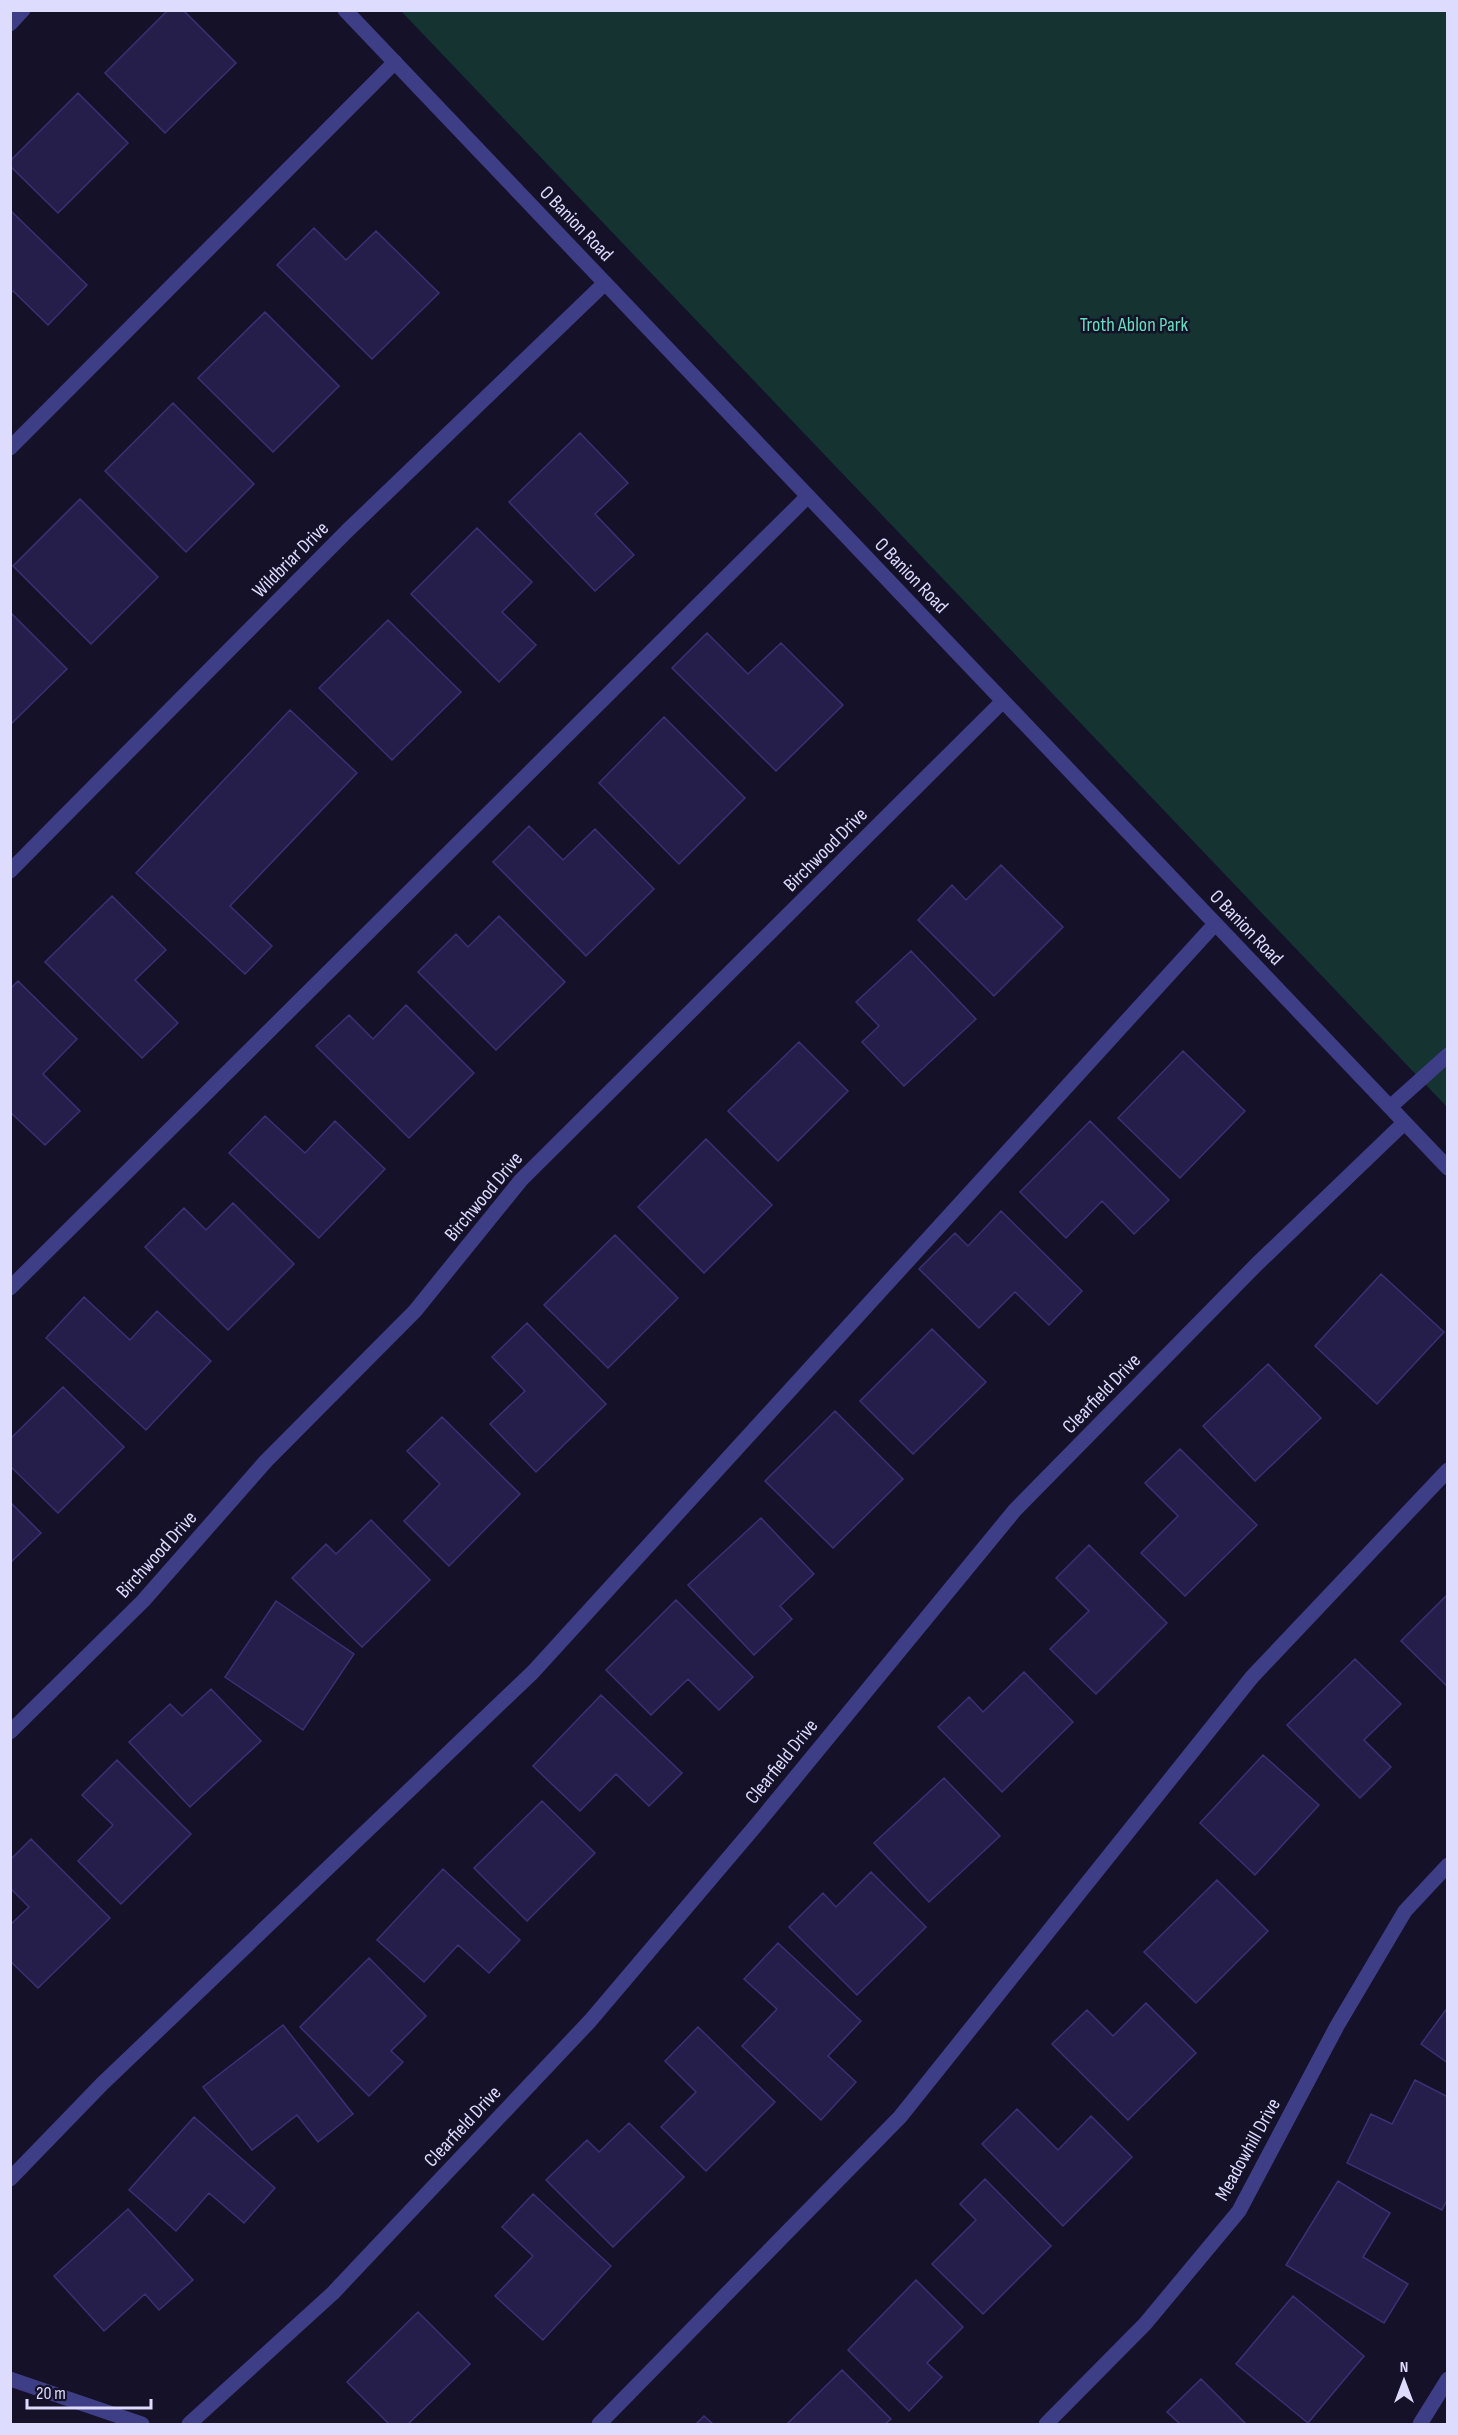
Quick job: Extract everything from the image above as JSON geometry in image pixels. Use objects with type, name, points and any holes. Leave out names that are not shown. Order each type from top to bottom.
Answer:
[{"type":"street","points":[[10,24],[23,10]]},
{"type":"street","name":"O Banion Road","points":[[345,10],[1448,1168]]},
{"type":"street","points":[[10,448],[395,62]]},
{"type":"street","name":"Wildbriar Drive","points":[[10,871],[347,531],[605,283]]},
{"type":"street","points":[[10,1288],[808,496]]},
{"type":"street","name":"Birchwood Drive","points":[[10,1732],[143,1601],[266,1461],[415,1311],[521,1180],[1003,701]]},
{"type":"street","points":[[10,2179],[102,2085],[533,1672],[1215,924]]},
{"type":"street","points":[[1390,1107],[1448,1055]]},
{"type":"street","name":"Clearfield Drive","points":[[189,2424],[333,2293],[590,2021],[758,1823],[1016,1510],[1257,1264],[1404,1123]]},
{"type":"street","points":[[598,2424],[900,2117],[1252,1677],[1448,1470]]},
{"type":"street","name":"Meadowhill Drive","points":[[1046,2424],[1145,2324],[1239,2211],[1337,2026],[1405,1911],[1448,1865]]},
{"type":"street","points":[[10,2379],[142,2424]]},
{"type":"street","points":[[1420,2424],[1448,2379]]},
{"type":"green space","name":"Troth Ablon Park","points":[[401,11],[1447,11],[1447,1107]]},
{"type":"building","points":[[168,10],[183,10],[236,63],[165,133],[105,73]]},
{"type":"building","points":[[78,93],[128,143],[58,213],[10,166],[10,161]]},
{"type":"building","points":[[10,210],[87,285],[48,325],[13,291],[10,293]]},
{"type":"building","points":[[314,228],[346,260],[376,231],[439,293],[372,359],[277,265]]},
{"type":"building","points":[[265,312],[339,386],[273,452],[198,378]]},
{"type":"building","points":[[173,403],[254,484],[186,552],[105,471]]},
{"type":"building","points":[[580,433],[628,483],[595,514],[634,555],[595,591],[509,502]]},
{"type":"building","points":[[80,499],[158,577],[91,644],[13,566]]},
{"type":"building","points":[[477,528],[532,582],[502,612],[536,645],[499,682],[411,594]]},
{"type":"building","points":[[10,612],[67,669],[10,725]]},
{"type":"building","points":[[388,620],[461,692],[392,760],[319,688]]},
{"type":"building","points":[[707,633],[748,674],[781,643],[843,705],[776,771],[672,668]]},
{"type":"building","points":[[290,710],[357,773],[230,906],[272,946],[245,974],[136,873]]},
{"type":"building","points":[[664,717],[745,798],[679,864],[599,783]]},
{"type":"building","points":[[529,826],[563,860],[595,829],[654,889],[586,956],[493,862]]},
{"type":"building","points":[[1001,865],[1063,927],[994,996],[918,920],[952,885],[966,900]]},
{"type":"building","points":[[112,896],[166,950],[135,980],[178,1023],[142,1058],[45,962]]},
{"type":"building","points":[[499,916],[565,982],[496,1050],[418,972],[456,934],[468,947]]},
{"type":"building","points":[[911,951],[976,1019],[904,1086],[862,1042],[879,1026],[856,1002]]},
{"type":"building","points":[[18,981],[77,1039],[43,1074],[80,1111],[45,1145],[10,1112],[10,989]]},
{"type":"building","points":[[406,1005],[474,1073],[409,1138],[316,1046],[349,1015],[373,1039]]},
{"type":"building","points":[[799,1042],[848,1091],[778,1161],[728,1111]]},
{"type":"building","points":[[1183,1051],[1245,1111],[1180,1178],[1118,1118]]},
{"type":"building","points":[[265,1116],[305,1153],[335,1121],[385,1169],[319,1238],[229,1153]]},
{"type":"building","points":[[1090,1121],[1169,1200],[1134,1234],[1102,1201],[1066,1238],[1020,1192]]},
{"type":"building","points":[[706,1139],[772,1205],[704,1273],[638,1207]]},
{"type":"building","points":[[233,1203],[294,1264],[228,1330],[145,1247],[184,1208],[206,1230]]},
{"type":"building","points":[[1001,1211],[1082,1291],[1049,1325],[1015,1292],[979,1328],[919,1269],[955,1233],[968,1246]]},
{"type":"building","points":[[615,1235],[678,1298],[608,1368],[544,1305]]},
{"type":"building","points":[[1381,1274],[1444,1332],[1377,1404],[1315,1346]]},
{"type":"building","points":[[84,1297],[130,1340],[157,1311],[211,1361],[146,1430],[46,1338]]},
{"type":"building","points":[[527,1323],[606,1404],[536,1472],[490,1424],[525,1391],[492,1357]]},
{"type":"building","points":[[932,1329],[986,1382],[913,1454],[860,1401]]},
{"type":"building","points":[[1268,1364],[1321,1418],[1255,1481],[1203,1426]]},
{"type":"building","points":[[63,1387],[124,1447],[58,1513],[10,1466],[10,1439]]},
{"type":"building","points":[[835,1411],[903,1479],[833,1548],[765,1481]]},
{"type":"building","points":[[442,1417],[520,1494],[449,1566],[404,1521],[440,1484],[407,1451]]},
{"type":"building","points":[[1180,1449],[1257,1525],[1185,1596],[1141,1553],[1178,1516],[1145,1483]]},
{"type":"building","points":[[10,1502],[41,1533],[10,1563]]},
{"type":"building","points":[[761,1518],[814,1574],[780,1606],[792,1619],[754,1655],[688,1585]]},
{"type":"building","points":[[371,1520],[430,1580],[362,1647],[292,1578],[326,1544],[336,1554]]},
{"type":"building","points":[[1089,1545],[1167,1623],[1096,1694],[1050,1649],[1089,1611],[1056,1578]]},
{"type":"building","points":[[1448,1594],[1448,1687],[1401,1641]]},
{"type":"building","points":[[676,1600],[753,1677],[719,1710],[688,1679],[651,1715],[606,1670]]},
{"type":"building","points":[[276,1601],[354,1654],[303,1730],[225,1677]]},
{"type":"building","points":[[1355,1659],[1401,1704],[1364,1740],[1391,1767],[1360,1798],[1287,1725]]},
{"type":"building","points":[[1024,1672],[1073,1722],[1002,1792],[938,1727],[969,1697],[983,1712]]},
{"type":"building","points":[[211,1689],[261,1741],[190,1807],[129,1742],[170,1704],[182,1716]]},
{"type":"building","points":[[601,1695],[682,1773],[649,1806],[616,1774],[580,1811],[533,1766]]},
{"type":"building","points":[[1263,1755],[1319,1805],[1255,1875],[1200,1823]]},
{"type":"building","points":[[117,1760],[191,1834],[121,1904],[78,1861],[113,1825],[82,1795]]},
{"type":"building","points":[[944,1778],[1000,1836],[929,1902],[874,1843]]},
{"type":"building","points":[[542,1801],[595,1853],[527,1921],[474,1868]]},
{"type":"building","points":[[31,1839],[110,1918],[38,1988],[10,1961],[10,1925],[29,1907],[10,1888],[10,1860]]},
{"type":"building","points":[[443,1869],[520,1940],[489,1973],[458,1945],[424,1982],[377,1940]]},
{"type":"building","points":[[871,1872],[926,1927],[857,1995],[789,1927],[823,1893],[836,1907]]},
{"type":"building","points":[[1217,1880],[1268,1931],[1196,2003],[1144,1952]]},
{"type":"building","points":[[778,1943],[861,2021],[828,2056],[856,2082],[821,2120],[742,2046],[777,2009],[744,1979]]},
{"type":"building","points":[[369,1958],[426,2016],[391,2051],[403,2062],[369,2096],[300,2027]]},
{"type":"building","points":[[1146,2003],[1196,2053],[1128,2120],[1052,2044],[1087,2010],[1113,2036]]},
{"type":"building","points":[[1448,2007],[1448,2063],[1421,2044]]},
{"type":"building","points":[[283,2025],[353,2114],[318,2142],[297,2115],[252,2150],[203,2087]]},
{"type":"building","points":[[698,2027],[775,2102],[706,2171],[661,2127],[696,2092],[665,2061]]},
{"type":"building","points":[[1415,2080],[1448,2097],[1448,2198],[1442,2210],[1347,2163],[1371,2114],[1392,2124]]},
{"type":"building","points":[[1017,2109],[1058,2150],[1091,2116],[1132,2157],[1063,2226],[982,2144]]},
{"type":"building","points":[[194,2117],[275,2188],[244,2223],[209,2193],[176,2231],[129,2190]]},
{"type":"building","points":[[629,2123],[684,2177],[613,2247],[546,2180],[587,2140],[599,2152]]},
{"type":"building","points":[[985,2179],[1051,2246],[983,2314],[932,2264],[976,2220],[960,2204]]},
{"type":"building","points":[[1338,2181],[1390,2213],[1363,2257],[1408,2284],[1384,2323],[1286,2265]]},
{"type":"building","points":[[533,2194],[611,2266],[543,2340],[495,2296],[533,2256],[502,2227]]},
{"type":"building","points":[[128,2209],[193,2280],[159,2310],[145,2294],[104,2331],[54,2276]]},
{"type":"building","points":[[916,2280],[963,2327],[927,2363],[942,2377],[909,2411],[848,2350]]},
{"type":"building","points":[[1293,2296],[1364,2356],[1308,2423],[1236,2364]]},
{"type":"building","points":[[418,2312],[470,2364],[408,2424],[389,2424],[347,2382]]},
{"type":"building","points":[[842,2370],[891,2419],[885,2424],[787,2424]]},
{"type":"building","points":[[1201,2379],[1246,2424],[1180,2424],[1167,2412]]},
{"type":"building","points":[[704,2416],[713,2424],[696,2424]]}]
